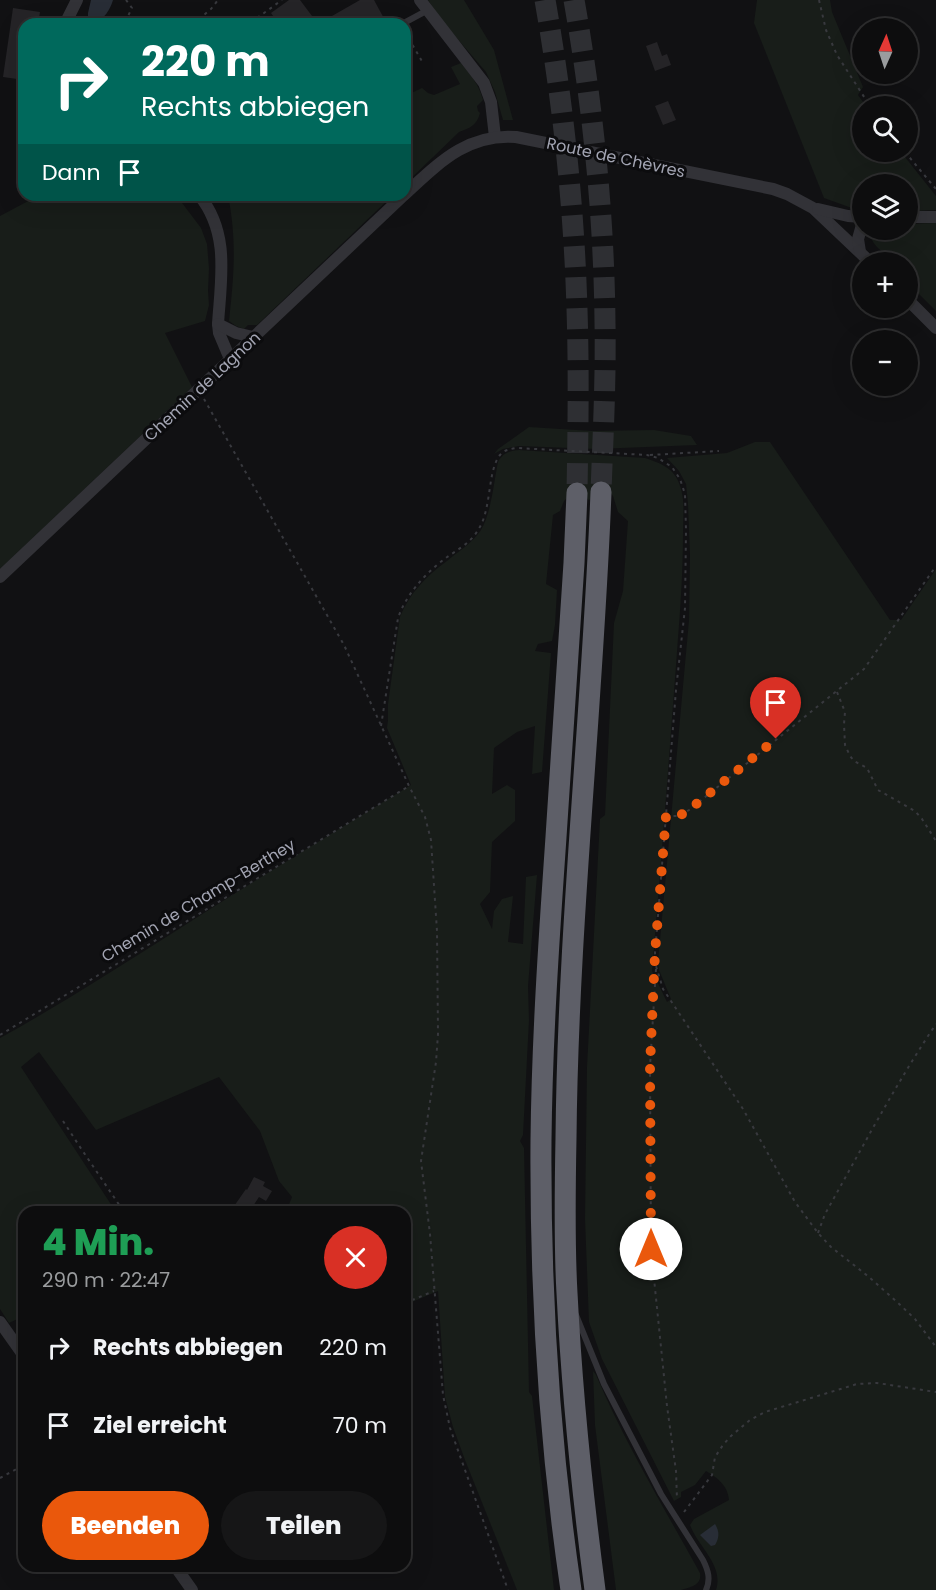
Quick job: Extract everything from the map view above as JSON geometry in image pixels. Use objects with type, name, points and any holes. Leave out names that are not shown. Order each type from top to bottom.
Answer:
[{"type":"highway","points":[[595,1590],[579,1456],[567,1291],[566,1137],[570,991],[597,591],[601,492]]},
{"type":"highway","points":[[571,1590],[553,1447],[545,1340],[541,1140],[547,970],[577,493]]},
{"type":"street","points":[[68,18],[78,0]]},
{"type":"street","points":[[424,5],[483,83],[491,102],[495,137]]},
{"type":"street","name":"Chemin de Lagnon","points":[[411,189],[453,152],[472,143],[495,137]]},
{"type":"street","name":"Route de Chèvres","points":[[495,137],[526,138],[773,189],[813,208],[859,252]]},
{"type":"street","points":[[203,201],[214,216],[219,231],[222,272],[218,324],[219,333],[230,359]]},
{"type":"street","name":"Chemin de Lagnon","points":[[0,577],[399,201]]},
{"type":"street","points":[[813,208],[852,216]]},
{"type":"street","points":[[918,217],[936,217]]},
{"type":"street","points":[[918,310],[936,328]]},
{"type":"street","points":[[218,324],[236,333],[253,337]]},
{"type":"street","points":[[0,1322],[18,1348]]},
{"type":"street","points":[[178,1572],[192,1590]]},
{"type":"lane","points":[[409,18],[424,5]]},
{"type":"lane","points":[[567,1291],[604,1384],[661,1494],[703,1560],[708,1571],[709,1581],[706,1590]]},
{"type":"path","points":[[126,0],[132,8],[127,18]]},
{"type":"path","points":[[200,18],[218,0]]},
{"type":"path","points":[[257,18],[282,0]]},
{"type":"path","points":[[819,0],[826,30],[837,55],[863,96]]},
{"type":"path","points":[[411,43],[423,63]]},
{"type":"path","points":[[913,162],[936,189]]},
{"type":"path","points":[[198,389],[344,645],[425,817],[431,840],[437,931],[438,1034],[421,1161],[430,1234],[443,1395],[450,1428],[508,1590]]},
{"type":"path","points":[[381,726],[401,609],[421,581],[441,561],[464,545],[478,530],[486,511],[493,471],[502,453],[517,448],[647,455],[719,451]]},
{"type":"path","points":[[647,455],[658,458],[672,467],[680,479],[685,494],[687,556],[685,608],[676,690],[655,953],[650,1066],[651,1249],[676,1471],[677,1520]]},
{"type":"path","points":[[666,816],[679,816],[689,810],[864,669],[936,566]]},
{"type":"path","points":[[837,692],[845,712],[845,745],[850,756],[867,768],[878,790],[915,812],[936,841]]},
{"type":"path","name":"Chemin de Champ-Berthey","points":[[0,1035],[409,786]]},
{"type":"path","points":[[656,966],[663,989],[743,1109],[795,1202],[831,1247],[915,1319],[936,1347]]},
{"type":"path","points":[[818,1233],[825,1214],[888,1099],[936,1024]]},
{"type":"path","points":[[63,1121],[120,1206]]},
{"type":"path","points":[[411,1301],[434,1291]]},
{"type":"path","points":[[687,1509],[712,1475],[715,1457],[730,1436],[750,1420],[765,1412],[857,1384],[877,1383],[936,1392]]},
{"type":"path","points":[[0,1478],[18,1468]]},
{"type":"shaded area","points":[[91,0],[113,0],[103,18],[88,18]]},
{"type":"shaded area","points":[[428,0],[464,0],[494,50],[513,120],[503,120],[495,92],[486,72],[443,22]]},
{"type":"shaded area","points":[[757,0],[830,0],[832,12],[852,60],[852,84],[862,84],[863,87],[859,96],[852,96],[852,162],[909,162],[936,196],[936,210],[918,211],[918,174],[852,174],[852,207],[824,198],[754,23]]},
{"type":"shaded area","points":[[461,63],[474,80],[483,100],[477,106],[479,117],[472,125],[459,132],[411,178],[411,93],[422,88],[434,95],[460,84],[451,67]]},
{"type":"shaded area","points":[[28,201],[181,201],[201,228],[207,244],[209,305],[205,321],[165,333],[192,387],[0,569],[0,216]]},
{"type":"shaded area","points":[[229,201],[387,201],[257,325],[248,325],[244,329],[229,321],[234,258]]},
{"type":"shaded area","points":[[936,223],[936,311],[918,293],[918,252],[883,252],[873,240],[918,240],[918,224]]},
{"type":"shaded area","points":[[529,427],[592,431],[654,430],[691,436],[697,445],[596,449],[519,446],[503,449],[494,454]]},
{"type":"shaded area","points":[[755,442],[770,442],[890,620],[901,620],[936,569],[936,1590],[716,1590],[718,1581],[713,1564],[690,1525],[694,1519],[729,1500],[727,1491],[706,1471],[695,1485],[681,1492],[681,1497],[674,1501],[602,1359],[589,1322],[585,1219],[587,1067],[600,819],[605,815],[614,623],[623,591],[628,521],[618,512],[609,491],[588,500],[585,496],[571,494],[564,501],[560,511],[553,515],[546,584],[557,590],[555,625],[552,641],[538,644],[535,651],[551,653],[542,772],[532,774],[535,726],[517,732],[494,748],[492,794],[507,785],[515,790],[515,821],[492,842],[490,892],[480,904],[492,929],[494,911],[502,899],[513,896],[508,942],[523,944],[526,877],[537,875],[528,986],[529,1020],[523,1135],[520,1141],[524,1148],[529,1392],[532,1396],[554,1590],[517,1590],[465,1460],[445,1397],[438,1291],[411,1302],[411,1206],[288,1206],[292,1197],[279,1181],[260,1131],[219,1077],[96,1130],[39,1052],[21,1067],[112,1206],[18,1206],[18,1319],[9,1323],[0,1309],[0,1038],[86,988],[411,785],[387,728],[400,617],[408,601],[426,579],[481,530],[490,506],[498,462],[506,453],[519,450],[645,458],[668,468],[676,477],[681,489],[684,511],[681,593],[652,971],[667,1002],[671,999],[658,962],[689,620],[690,555],[686,484],[679,471],[667,458],[727,453]]},
{"type":"shaded area","points":[[593,1371],[632,1450],[700,1573],[698,1583],[692,1586],[681,1590],[616,1590],[595,1425]]},
{"type":"shaded area","points":[[715,1524],[718,1537],[715,1545],[711,1546],[700,1535]]},
{"type":"building","points":[[289,0],[300,0],[314,18],[275,18],[271,13]]},
{"type":"building","points":[[360,0],[374,0],[384,18],[328,18]]},
{"type":"building","points":[[13,8],[40,12],[39,18],[18,18],[18,79],[3,77]]},
{"type":"building","points":[[657,42],[662,56],[667,54],[671,65],[655,71],[646,46]]},
{"type":"building","points":[[668,101],[676,120],[663,125],[655,106]]},
{"type":"building","points":[[254,1177],[265,1182],[263,1186],[272,1191],[266,1201],[259,1197],[253,1206],[234,1206]]},
{"type":"tunnel","points":[[545,0],[562,115],[573,232],[578,355],[577,493]]},
{"type":"tunnel","points":[[574,0],[587,80],[600,202],[605,344],[601,492]]},
{"type":"route","points":[[651,1249],[650,1066],[655,953],[666,816],[679,816],[689,810],[776,739]]}]
